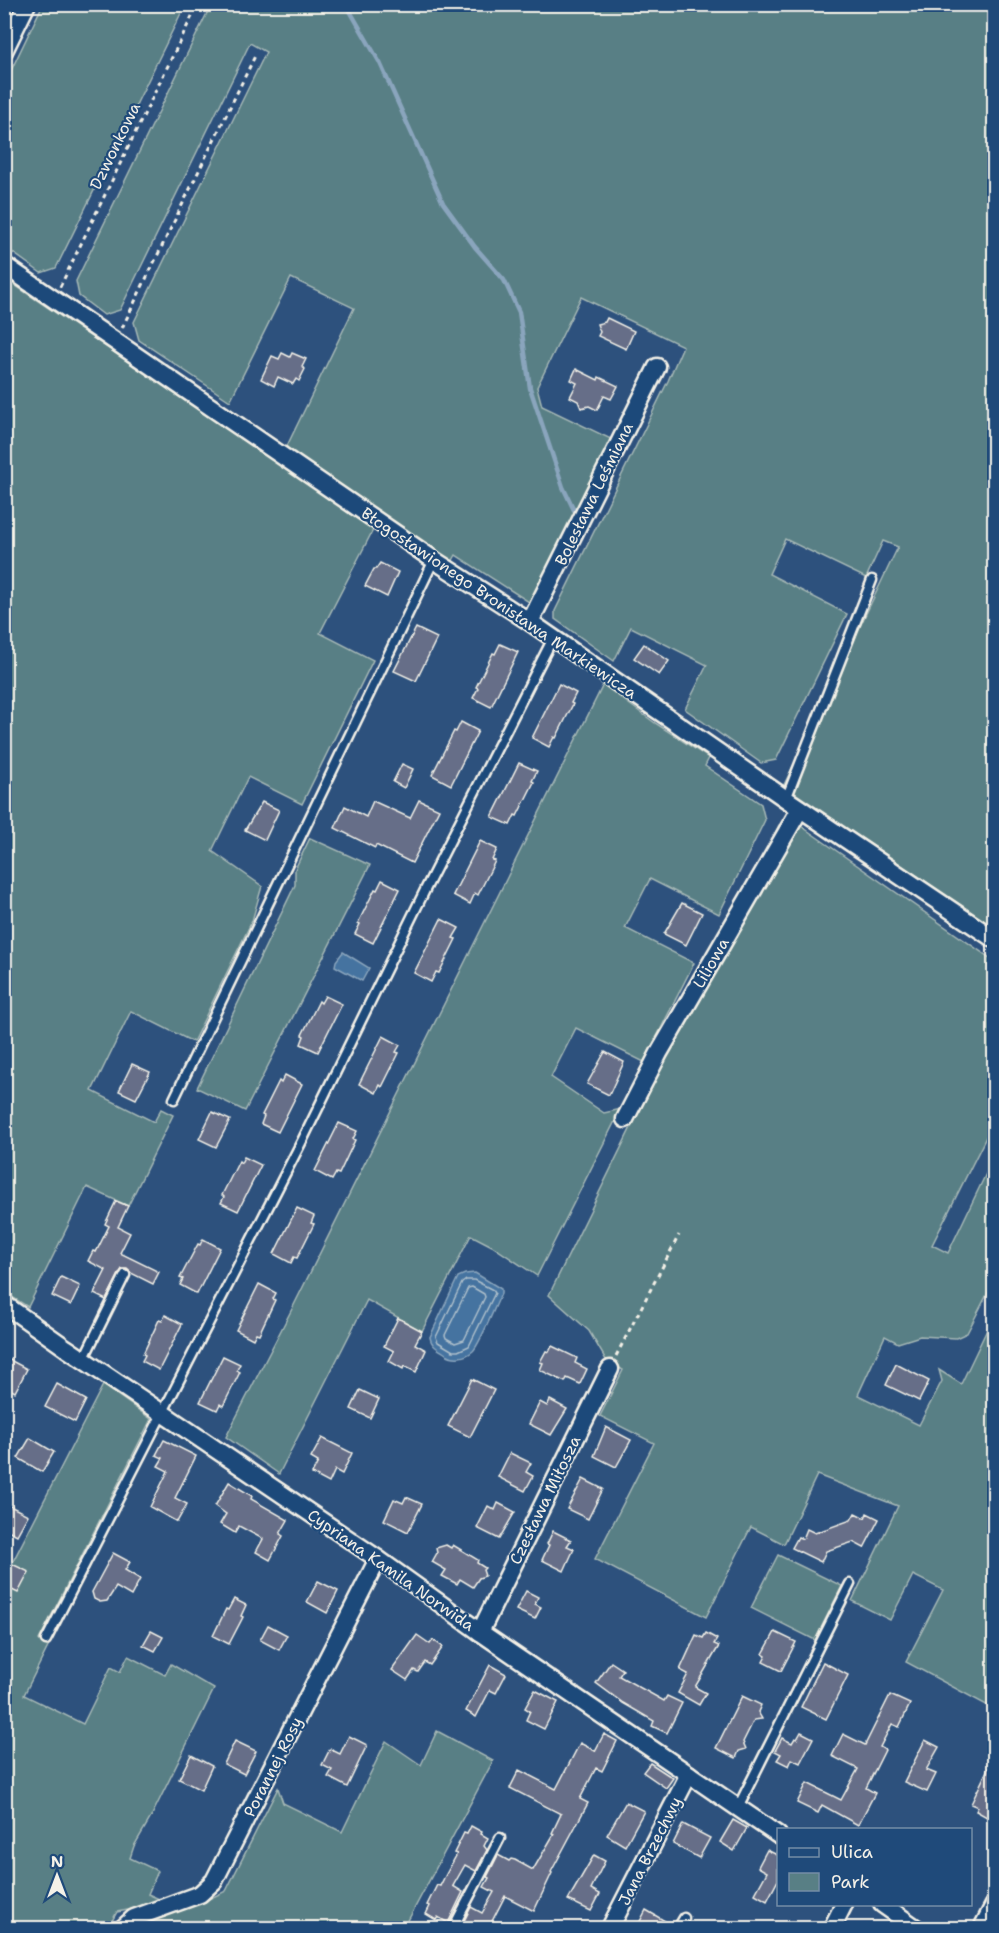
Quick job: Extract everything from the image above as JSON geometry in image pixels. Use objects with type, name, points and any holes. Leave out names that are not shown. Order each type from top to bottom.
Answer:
[{"type":"street","points":[[4,51],[27,4]]},
{"type":"street","name":"Błogosławionego Bronisława Markiewicza","points":[[4,265],[434,560],[531,622],[800,809],[994,939]]},
{"type":"street","name":"Bolesława Leśmiana","points":[[531,622],[657,367]]},
{"type":"street","name":"Liliowa","points":[[625,1119],[659,1053],[800,809]]},
{"type":"street","name":"Cypriana Kamila Norwida","points":[[6,1309],[378,1559],[480,1632],[777,1834]]},
{"type":"street","name":"Czesława Miłosza","points":[[480,1632],[610,1369]]},
{"type":"street","name":"Porannej Rosy","points":[[123,1929],[134,1918],[200,1894],[214,1881],[378,1559]]},
{"type":"street","name":"Jana Brzechwy","points":[[610,1929],[689,1774]]},
{"type":"street","points":[[982,1929],[994,1905]]},
{"type":"street","points":[[832,1929],[844,1906]]},
{"type":"street","points":[[883,1906],[916,1929]]},
{"type":"lane","points":[[174,1099],[434,560]]},
{"type":"lane","points":[[786,799],[872,580]]},
{"type":"lane","points":[[46,1640],[303,1139],[426,888],[553,638]]},
{"type":"lane","points":[[83,1360],[125,1275]]},
{"type":"lane","points":[[738,1807],[850,1584]]},
{"type":"lane","points":[[453,1929],[500,1838]]},
{"type":"lane","points":[[678,1929],[684,1918]]},
{"type":"path","name":"Dzwonkowa","points":[[54,299],[198,4]]},
{"type":"path","points":[[116,341],[255,56]]},
{"type":"path","points":[[610,1369],[679,1235]]},
{"type":"green space","points":[[43,4],[185,5],[56,268],[41,273],[5,247],[5,83]]},
{"type":"green space","points":[[211,5],[994,5],[994,927],[867,842],[782,789],[898,547],[883,541],[866,578],[785,539],[769,574],[847,614],[776,760],[761,763],[685,709],[707,665],[631,627],[614,661],[555,619],[555,611],[683,346],[581,297],[537,387],[542,406],[613,440],[532,604],[456,555],[452,562],[286,448],[354,308],[291,278],[230,401],[139,340],[134,322],[266,52],[250,43],[120,310],[104,315],[79,296],[76,281]]},
{"type":"green space","points":[[4,278],[374,528],[320,633],[373,660],[302,804],[248,777],[212,851],[262,886],[252,921],[193,1042],[131,1011],[92,1091],[154,1122],[161,1109],[173,1115],[128,1206],[87,1187],[28,1307],[4,1292]]},
{"type":"green space","points":[[603,685],[655,723],[709,758],[705,766],[761,804],[765,820],[719,914],[650,879],[625,928],[694,963],[644,1062],[576,1028],[551,1077],[604,1113],[621,1109],[537,1276],[471,1235],[422,1331],[367,1300],[279,1474],[226,1437]]},
{"type":"green space","points":[[791,819],[994,961],[994,1121],[932,1245],[948,1253],[994,1157],[994,1281],[967,1333],[956,1338],[920,1336],[898,1343],[885,1336],[858,1395],[919,1425],[942,1381],[939,1370],[961,1384],[994,1315],[994,1709],[906,1662],[943,1590],[913,1575],[890,1620],[852,1601],[898,1506],[817,1475],[784,1544],[751,1527],[706,1617],[595,1559],[654,1443],[600,1416],[623,1370],[606,1360],[589,1331],[549,1295],[779,825]]},
{"type":"green space","points":[[310,838],[370,865],[245,1111],[197,1088],[295,885],[295,869]]},
{"type":"green space","points":[[103,1385],[151,1419],[39,1640],[48,1647],[24,1695],[83,1724],[111,1667],[120,1672],[128,1656],[165,1675],[171,1664],[214,1689],[130,1858],[158,1871],[148,1894],[159,1899],[150,1906],[117,1912],[108,1928],[5,1928],[4,1579]]},
{"type":"green space","points":[[778,1555],[842,1586],[815,1640],[751,1608]]},
{"type":"green space","points":[[437,1731],[493,1761],[404,1928],[140,1928],[154,1920],[226,1891],[278,1788],[283,1803],[342,1832],[386,1741],[421,1765]]},
{"type":"water","points":[[343,952],[369,968],[362,981],[335,966]]},
{"type":"water","points":[[475,1273],[501,1289],[501,1294],[473,1351],[460,1357],[452,1357],[436,1347],[430,1337],[458,1277]]},
{"type":"building","points":[[607,318],[634,331],[626,349],[598,336],[600,332],[597,324],[605,322]]},
{"type":"building","points":[[282,353],[290,357],[292,353],[306,359],[302,367],[305,369],[299,381],[296,379],[293,384],[278,377],[274,386],[261,379],[272,356],[279,359]]},
{"type":"building","points":[[576,369],[598,380],[599,377],[618,386],[611,399],[604,396],[597,410],[589,406],[581,408],[578,401],[570,397],[577,383],[571,380]]},
{"type":"building","points":[[380,563],[398,572],[387,597],[365,586]]},
{"type":"building","points":[[416,628],[437,638],[416,681],[394,671]]},
{"type":"building","points":[[500,644],[518,652],[491,707],[473,698],[493,653],[495,654]]},
{"type":"building","points":[[644,644],[669,661],[659,675],[634,658]]},
{"type":"building","points":[[559,684],[576,693],[556,738],[554,737],[549,747],[532,738]]},
{"type":"building","points":[[461,722],[478,731],[451,785],[432,775],[454,731],[456,732]]},
{"type":"building","points":[[519,763],[537,771],[517,816],[515,815],[510,825],[492,817]]},
{"type":"building","points":[[402,764],[413,769],[404,788],[393,782]]},
{"type":"building","points":[[419,800],[439,809],[412,863],[335,828],[345,806],[366,817],[373,801],[410,818]]},
{"type":"building","points":[[262,802],[279,810],[265,840],[245,830]]},
{"type":"building","points":[[480,841],[497,849],[492,860],[495,861],[478,895],[475,893],[470,904],[453,895]]},
{"type":"building","points":[[382,880],[400,889],[373,943],[355,934],[375,889],[377,890]]},
{"type":"building","points":[[682,903],[702,913],[686,945],[664,934]]},
{"type":"building","points":[[441,919],[459,928],[439,973],[436,972],[431,982],[414,973]]},
{"type":"building","points":[[325,996],[342,1004],[318,1052],[301,1044],[304,1036],[302,1035],[319,1001],[321,1003]]},
{"type":"building","points":[[383,1036],[400,1045],[396,1052],[399,1053],[382,1087],[380,1085],[376,1093],[359,1084]]},
{"type":"building","points":[[605,1052],[624,1062],[609,1095],[587,1084]]},
{"type":"building","points":[[132,1064],[150,1072],[136,1099],[119,1091]]},
{"type":"building","points":[[285,1075],[302,1084],[278,1132],[261,1124],[264,1116],[262,1115],[279,1081],[281,1083]]},
{"type":"building","points":[[212,1112],[230,1120],[216,1147],[199,1139]]},
{"type":"building","points":[[339,1123],[357,1131],[339,1174],[336,1173],[332,1180],[315,1171]]},
{"type":"building","points":[[244,1157],[261,1165],[238,1211],[221,1203],[224,1197],[222,1195],[239,1161],[241,1163]]},
{"type":"building","points":[[116,1201],[128,1206],[118,1227],[130,1233],[120,1253],[159,1272],[153,1284],[127,1269],[122,1269],[106,1300],[94,1294],[106,1270],[88,1261],[93,1251],[96,1252],[109,1226],[105,1224]]},
{"type":"building","points":[[297,1208],[314,1216],[311,1223],[314,1224],[297,1258],[294,1257],[291,1263],[274,1254]]},
{"type":"building","points":[[203,1239],[220,1248],[197,1294],[180,1285],[183,1279],[180,1278]]},
{"type":"building","points":[[61,1277],[80,1286],[71,1305],[52,1296]]},
{"type":"building","points":[[259,1284],[276,1293],[259,1334],[256,1333],[253,1339],[236,1330]]},
{"type":"building","points":[[165,1315],[182,1324],[159,1370],[142,1361],[159,1320],[162,1321]]},
{"type":"building","points":[[398,1318],[422,1331],[415,1344],[426,1350],[416,1372],[404,1366],[403,1369],[389,1361],[394,1351],[384,1346]]},
{"type":"building","points":[[552,1346],[577,1358],[575,1363],[587,1369],[580,1384],[567,1378],[565,1382],[540,1370],[543,1363],[540,1362]]},
{"type":"building","points":[[223,1356],[240,1364],[237,1370],[240,1372],[223,1406],[220,1404],[217,1410],[200,1402]]},
{"type":"building","points":[[8,1359],[27,1369],[15,1392],[4,1386],[4,1366]]},
{"type":"building","points":[[896,1364],[929,1381],[919,1401],[886,1385]]},
{"type":"building","points":[[472,1379],[494,1390],[470,1437],[448,1426]]},
{"type":"building","points":[[57,1384],[86,1400],[75,1422],[45,1407]]},
{"type":"building","points":[[360,1390],[379,1399],[370,1418],[351,1409]]},
{"type":"building","points":[[550,1400],[567,1409],[551,1435],[529,1424],[540,1402],[547,1406]]},
{"type":"building","points":[[606,1427],[631,1440],[616,1467],[594,1456]]},
{"type":"building","points":[[30,1438],[54,1452],[42,1472],[18,1458]]},
{"type":"building","points":[[322,1438],[352,1453],[342,1474],[335,1470],[329,1483],[312,1474],[318,1462],[311,1458]]},
{"type":"building","points":[[164,1440],[196,1456],[175,1498],[187,1504],[177,1522],[150,1507],[168,1471],[158,1466],[163,1458],[156,1455]]},
{"type":"building","points":[[510,1453],[531,1463],[526,1472],[533,1476],[525,1491],[498,1477]]},
{"type":"building","points":[[583,1479],[603,1489],[588,1519],[567,1509]]},
{"type":"building","points":[[229,1482],[252,1496],[251,1499],[288,1520],[280,1534],[283,1536],[270,1560],[256,1552],[263,1539],[239,1526],[235,1533],[220,1524],[226,1514],[215,1506]]},
{"type":"building","points":[[406,1497],[422,1504],[408,1532],[384,1520],[394,1499],[403,1503]]},
{"type":"building","points":[[4,1503],[28,1515],[17,1535],[4,1528]]},
{"type":"building","points":[[498,1503],[515,1512],[499,1539],[477,1528],[488,1506],[495,1510]]},
{"type":"building","points":[[855,1513],[865,1518],[867,1513],[879,1519],[864,1548],[853,1542],[826,1551],[821,1562],[792,1548],[798,1537],[803,1539],[807,1529],[815,1533],[851,1520]]},
{"type":"building","points":[[553,1531],[571,1540],[567,1546],[574,1549],[564,1571],[542,1560]]},
{"type":"building","points":[[446,1545],[451,1548],[453,1545],[478,1560],[477,1563],[485,1568],[483,1570],[485,1576],[479,1578],[473,1587],[460,1579],[457,1584],[442,1576],[446,1570],[432,1562],[437,1553],[436,1548]]},
{"type":"building","points":[[113,1553],[130,1562],[125,1570],[140,1579],[131,1596],[116,1587],[107,1601],[100,1602],[94,1599],[92,1592]]},
{"type":"building","points":[[12,1564],[29,1572],[18,1593],[4,1586],[4,1579]]},
{"type":"building","points":[[318,1581],[338,1591],[327,1613],[307,1602]]},
{"type":"building","points":[[526,1591],[538,1597],[535,1604],[541,1607],[535,1619],[516,1610]]},
{"type":"building","points":[[234,1599],[246,1605],[241,1616],[243,1617],[229,1644],[213,1636],[226,1609],[228,1610]]},
{"type":"building","points":[[268,1625],[287,1635],[279,1650],[260,1640]]},
{"type":"building","points":[[151,1631],[163,1637],[155,1651],[143,1645]]},
{"type":"building","points":[[775,1632],[796,1642],[781,1671],[763,1662],[766,1656],[763,1654]]},
{"type":"building","points":[[706,1633],[717,1639],[714,1644],[719,1646],[695,1687],[706,1693],[699,1705],[678,1693],[688,1674],[680,1670],[696,1635],[703,1638]]},
{"type":"building","points":[[417,1635],[430,1644],[433,1640],[443,1647],[430,1665],[425,1662],[418,1672],[414,1670],[407,1680],[392,1670]]},
{"type":"building","points":[[611,1662],[623,1670],[619,1676],[664,1701],[667,1696],[682,1703],[667,1733],[652,1726],[654,1721],[623,1703],[596,1683]]},
{"type":"building","points":[[823,1662],[848,1675],[826,1719],[801,1707]]},
{"type":"building","points":[[490,1665],[506,1674],[496,1693],[490,1690],[476,1717],[466,1711]]},
{"type":"building","points":[[535,1690],[558,1702],[544,1729],[526,1720],[530,1711],[525,1708]]},
{"type":"building","points":[[890,1695],[910,1704],[899,1727],[892,1724],[880,1747],[885,1750],[866,1788],[875,1793],[858,1825],[822,1805],[818,1813],[797,1803],[807,1783],[841,1800],[858,1769],[832,1756],[843,1734],[865,1745]]},
{"type":"building","points":[[742,1696],[761,1705],[758,1712],[762,1719],[754,1720],[743,1742],[746,1749],[739,1751],[736,1758],[716,1748]]},
{"type":"building","points":[[801,1732],[813,1738],[800,1763],[792,1759],[789,1766],[777,1760],[781,1754],[775,1751],[782,1738],[792,1743]]},
{"type":"building","points":[[604,1734],[617,1741],[602,1771],[596,1768],[580,1799],[588,1803],[551,1872],[534,1911],[505,1896],[488,1929],[460,1929],[471,1907],[482,1913],[494,1892],[484,1887],[498,1855],[509,1861],[515,1860],[533,1870],[554,1834],[552,1833],[561,1814],[510,1788],[519,1770],[556,1789],[580,1743],[595,1751]]},
{"type":"building","points":[[349,1736],[367,1745],[347,1787],[328,1777],[332,1770],[322,1765],[330,1749],[340,1754]]},
{"type":"building","points":[[925,1740],[939,1747],[926,1770],[936,1774],[927,1792],[904,1782]]},
{"type":"building","points":[[235,1741],[256,1751],[244,1774],[224,1764]]},
{"type":"building","points":[[191,1755],[212,1766],[201,1790],[179,1779]]},
{"type":"building","points":[[994,1756],[994,1821],[976,1811],[978,1807],[971,1804]]},
{"type":"building","points":[[650,1763],[673,1778],[666,1788],[643,1772]]},
{"type":"building","points":[[626,1802],[644,1811],[625,1846],[607,1835]]},
{"type":"building","points":[[733,1820],[747,1828],[734,1851],[720,1842]]},
{"type":"building","points":[[683,1824],[710,1838],[699,1858],[673,1844]]},
{"type":"building","points":[[471,1826],[488,1838],[484,1846],[487,1850],[476,1871],[465,1865],[453,1886],[463,1892],[448,1923],[438,1917],[436,1920],[426,1914],[430,1906],[427,1905],[457,1854],[454,1853],[464,1833],[467,1834]]},
{"type":"building","points":[[767,1850],[777,1855],[777,1882],[767,1901],[755,1894],[767,1872],[758,1867]]},
{"type":"building","points":[[594,1855],[605,1861],[591,1889],[600,1894],[591,1911],[568,1900]]},
{"type":"building","points":[[646,1910],[665,1921],[661,1929],[636,1929]]},
{"type":"waterway","points":[[346,4],[380,63],[443,203],[475,247],[504,280],[519,312],[530,388],[563,487],[574,510]]}]
